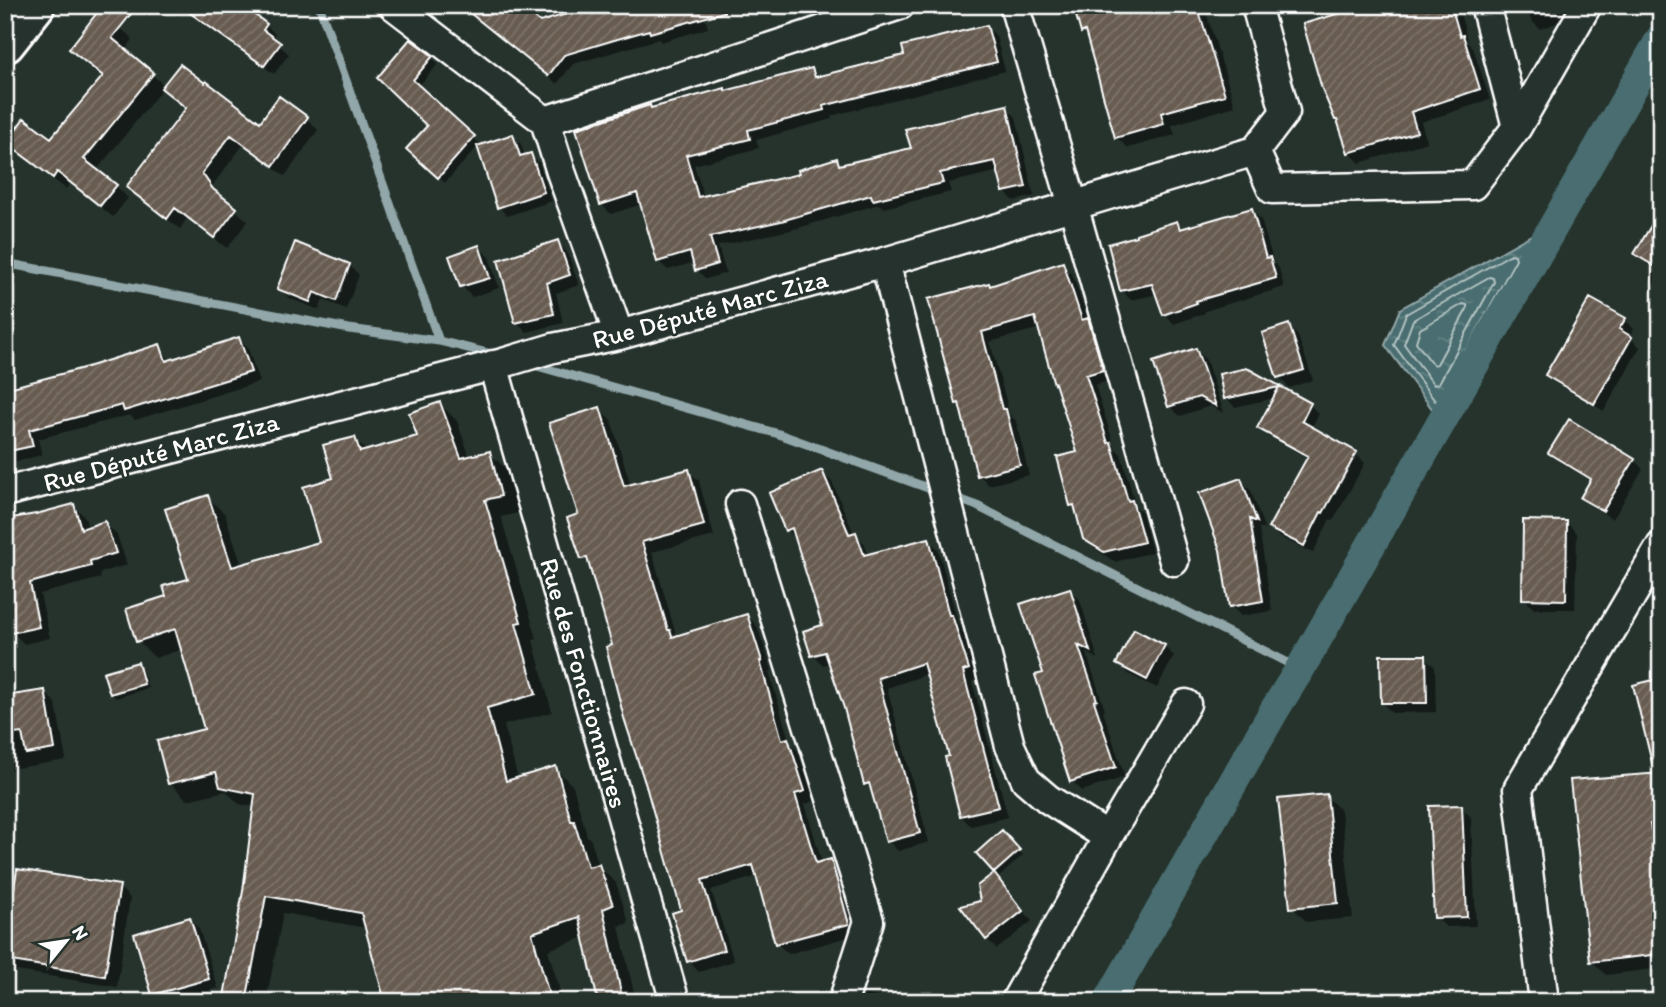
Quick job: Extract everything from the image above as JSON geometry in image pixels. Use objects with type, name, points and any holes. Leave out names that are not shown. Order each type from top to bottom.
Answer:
[{"type":"street","points":[[5,43],[35,5]]},
{"type":"street","points":[[393,5],[545,121],[619,335]]},
{"type":"street","points":[[545,121],[900,5]]},
{"type":"street","points":[[1014,5],[1174,561]]},
{"type":"street","points":[[1256,5],[1285,112],[1255,151],[1272,189],[1473,185],[1517,127],[1587,5]]},
{"type":"street","points":[[1485,5],[1517,127]]},
{"type":"street","name":"Rue Député Marc Ziza","points":[[5,492],[553,348],[619,335],[885,262],[1255,151]]},
{"type":"street","points":[[885,262],[1010,746],[1026,780],[1048,799],[1108,837]]},
{"type":"street","name":"Rue des Fonctionnaires","points":[[498,364],[675,1002]]},
{"type":"street","points":[[740,504],[869,921],[843,1002]]},
{"type":"street","points":[[1544,1002],[1518,789],[1661,546]]},
{"type":"street","points":[[1015,1002],[1186,704]]},
{"type":"water","points":[[1540,230],[1438,417],[1385,345],[1400,309]]},
{"type":"building","points":[[103,5],[138,5],[112,38],[154,73],[84,159],[117,185],[100,206],[57,172],[53,178],[6,143],[24,118],[51,138],[103,76],[69,49]]},
{"type":"building","points":[[179,5],[242,5],[267,24],[263,30],[281,43],[264,66]]},
{"type":"building","points":[[460,5],[519,5],[540,22],[597,5],[724,5],[724,12],[564,55],[548,76]]},
{"type":"building","points":[[1073,5],[1197,5],[1225,95],[1161,113],[1164,124],[1115,138],[1085,31],[1081,33]]},
{"type":"building","points":[[1367,5],[1451,5],[1480,89],[1411,112],[1417,132],[1348,153],[1337,120],[1322,89],[1303,24]]},
{"type":"building","points":[[987,25],[997,62],[823,106],[824,110],[748,130],[750,139],[686,155],[698,197],[799,174],[798,170],[837,158],[839,165],[911,148],[905,129],[1007,105],[1026,187],[1003,192],[995,161],[940,173],[943,183],[873,200],[871,195],[781,221],[710,237],[718,264],[695,271],[690,252],[657,262],[637,193],[600,205],[576,129],[650,105],[651,108],[812,68],[815,77],[904,55],[902,46]]},
{"type":"building","points":[[410,39],[433,56],[413,80],[475,136],[438,178],[406,149],[427,126],[377,78]]},
{"type":"building","points":[[180,64],[260,122],[279,96],[308,117],[273,166],[231,135],[202,173],[213,189],[237,208],[214,238],[175,208],[167,219],[126,187],[186,108],[161,88]]},
{"type":"building","points":[[513,134],[520,156],[531,153],[544,192],[497,208],[477,146]]},
{"type":"building","points":[[1252,208],[1266,258],[1270,257],[1276,278],[1196,301],[1197,303],[1163,315],[1152,284],[1120,291],[1108,244],[1177,221],[1180,229]]},
{"type":"building","points":[[1661,209],[1661,270],[1634,254]]},
{"type":"building","points":[[558,240],[570,275],[547,283],[554,314],[515,323],[498,260]]},
{"type":"building","points":[[295,242],[350,264],[336,301],[314,292],[310,302],[277,289]]},
{"type":"building","points":[[479,245],[490,278],[460,287],[449,256]]},
{"type":"building","points":[[1063,262],[1082,320],[1088,318],[1103,370],[1086,375],[1108,443],[1111,442],[1128,501],[1132,500],[1144,542],[1104,552],[1083,539],[1074,505],[1070,506],[1057,457],[1077,452],[1035,317],[982,332],[1020,465],[977,476],[959,403],[956,404],[928,299],[989,283],[990,286]]},
{"type":"building","points":[[1590,298],[1626,318],[1619,329],[1632,337],[1594,404],[1545,375]]},
{"type":"building","points":[[1289,324],[1304,370],[1277,378],[1262,333]]},
{"type":"building","points":[[239,337],[251,372],[124,411],[122,405],[29,430],[33,446],[5,452],[5,389],[160,344],[166,361]]},
{"type":"building","points":[[1196,348],[1216,406],[1199,397],[1168,407],[1153,362]]},
{"type":"building","points":[[1247,368],[1311,403],[1302,421],[1357,452],[1304,546],[1268,528],[1308,456],[1257,428],[1279,387],[1224,399],[1219,374]]},
{"type":"building","points":[[440,402],[461,458],[490,451],[501,496],[485,500],[521,622],[516,623],[536,694],[487,708],[506,781],[556,766],[571,821],[574,821],[588,867],[599,864],[613,905],[603,909],[623,1002],[598,1002],[579,917],[532,933],[551,1002],[385,1002],[361,913],[266,896],[246,1002],[223,1002],[243,891],[255,794],[220,787],[216,772],[168,784],[157,741],[204,729],[175,629],[136,642],[126,609],[166,596],[163,586],[188,579],[165,509],[208,495],[232,567],[319,542],[303,487],[333,478],[323,445],[355,437],[360,452],[417,436],[409,413]]},
{"type":"building","points":[[600,407],[624,486],[689,469],[704,525],[642,542],[668,630],[672,637],[747,614],[782,740],[788,738],[805,791],[795,794],[816,863],[831,859],[849,924],[775,944],[753,865],[702,880],[724,950],[687,962],[672,913],[681,910],[624,718],[606,647],[612,645],[587,558],[581,559],[567,518],[578,514],[549,423]]},
{"type":"building","points":[[1569,419],[1635,459],[1603,511],[1580,498],[1591,479],[1548,453]]},
{"type":"building","points":[[822,470],[849,534],[856,532],[864,555],[929,538],[949,615],[952,615],[969,669],[963,671],[999,807],[960,816],[945,757],[949,756],[923,663],[878,678],[920,833],[886,842],[869,783],[864,785],[844,708],[825,652],[811,656],[803,631],[822,625],[792,528],[785,531],[769,493]]},
{"type":"building","points":[[1241,478],[1257,522],[1250,519],[1263,601],[1229,607],[1220,550],[1199,493]]},
{"type":"building","points":[[74,504],[81,529],[105,521],[116,553],[90,561],[91,566],[30,583],[39,627],[11,633],[5,606],[5,519]]},
{"type":"building","points":[[1523,520],[1567,521],[1566,600],[1522,599]]},
{"type":"building","points":[[1070,588],[1090,651],[1078,645],[1116,767],[1070,782],[1035,675],[1043,673],[1020,604]]},
{"type":"building","points":[[1134,629],[1165,645],[1147,680],[1116,664]]},
{"type":"building","points":[[1380,655],[1426,655],[1427,703],[1381,703]]},
{"type":"building","points":[[138,662],[144,684],[110,694],[103,672]]},
{"type":"building","points":[[1661,678],[1661,762],[1652,763],[1633,685]]},
{"type":"building","points":[[45,690],[55,749],[26,754],[22,733],[5,735],[5,696]]},
{"type":"building","points":[[1661,773],[1661,823],[1650,824],[1661,871],[1661,954],[1590,962],[1570,780]]},
{"type":"building","points":[[1327,794],[1338,903],[1290,908],[1278,799]]},
{"type":"building","points":[[1462,805],[1467,917],[1434,918],[1429,806]]},
{"type":"building","points":[[1002,830],[1020,850],[994,873],[976,853]]},
{"type":"building","points":[[17,869],[120,885],[105,976],[5,960]]},
{"type":"building","points":[[994,873],[1023,911],[986,940],[960,906],[980,901],[977,886]]},
{"type":"building","points":[[190,917],[209,979],[152,995],[134,934]]},
{"type":"waterway","points":[[319,5],[439,341],[496,355]]},
{"type":"waterway","points":[[1108,1002],[1661,38]]},
{"type":"waterway","points":[[5,263],[349,329],[439,341]]},
{"type":"waterway","points":[[530,364],[779,434],[975,505],[1300,669]]}]
